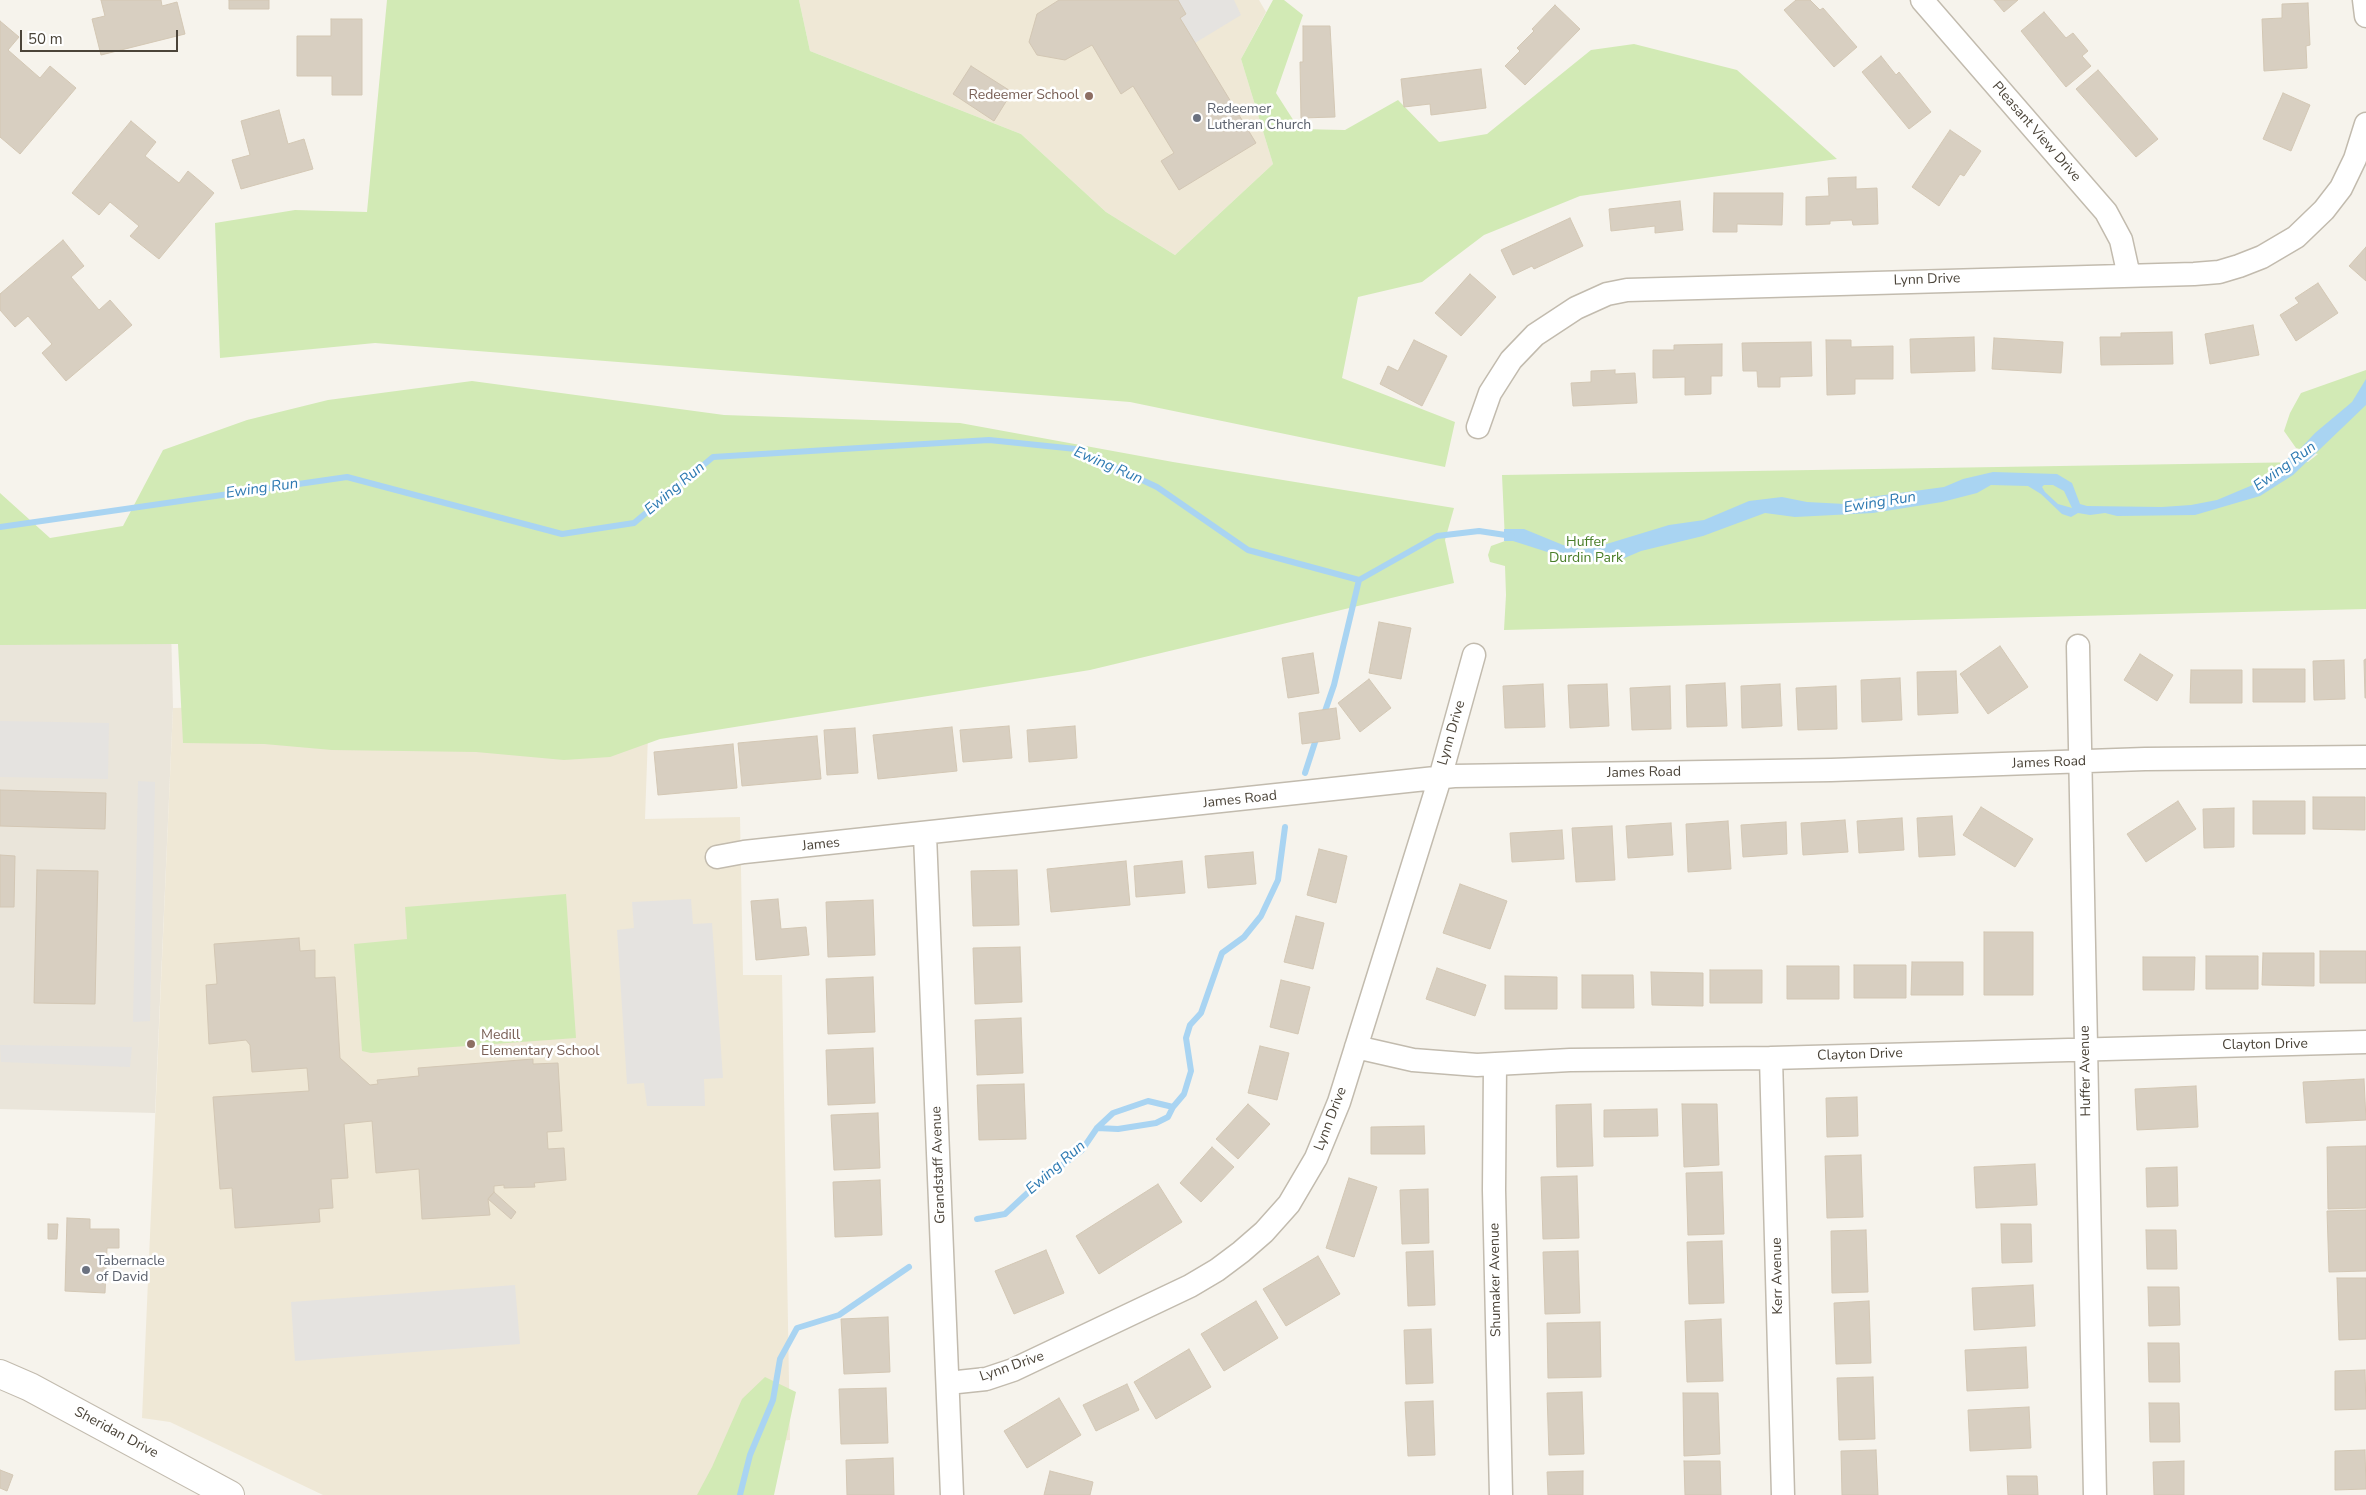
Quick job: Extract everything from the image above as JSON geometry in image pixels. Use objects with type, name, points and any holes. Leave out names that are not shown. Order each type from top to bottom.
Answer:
[{"type":"street","name":"Pleasant View Drive","points":[[1922,0],[2106,212],[2121,240],[2129,276]]},
{"type":"street","points":[[2364,0],[2366,16]]},
{"type":"street","name":"Lynn Drive","points":[[1478,427],[1490,393],[1510,360],[1535,335],[1576,308],[1607,294],[1661,287],[2129,276],[2219,272],[2262,257],[2296,237],[2324,210],[2341,188],[2355,159],[2366,124]]},
{"type":"street","name":"Huffer Avenue","points":[[2078,646],[2078,762],[2095,1495]]},
{"type":"street","name":"Lynn Drive","points":[[948,1383],[986,1379],[1013,1370],[1190,1286],[1241,1252],[1276,1218],[1302,1184],[1316,1158],[1339,1102],[1440,778],[1474,655]]},
{"type":"street","name":"James Road","points":[[925,834],[1440,778],[1831,770],[2145,759],[2366,757]]},
{"type":"street","name":"James","points":[[717,857],[925,834]]},
{"type":"street","name":"Grandstaff Avenue","points":[[925,834],[952,1495]]},
{"type":"street","name":"Clayton Drive","points":[[1356,1047],[1436,1064],[1495,1065],[1570,1060],[1771,1058],[2366,1042]]},
{"type":"street","name":"Kerr Avenue","points":[[1771,1058],[1783,1495]]},
{"type":"street","name":"Shumaker Avenue","points":[[1495,1065],[1494,1190],[1500,1495]]},
{"type":"street","name":"Sheridan Drive","points":[[0,1374],[30,1387],[230,1495]]},
{"type":"shaded area","name":"Redeemer School","points":[[799,0],[1259,0],[1266,12],[1241,59],[1273,164],[1175,255],[1106,212],[1021,134],[810,51]]},
{"type":"shaded area","points":[[1178,0],[1234,0],[1241,15],[1195,43],[1180,18]]},
{"type":"shaded area","points":[[0,598],[171,625],[173,708],[155,1113],[0,1109]]},
{"type":"shaded area","name":"Medill Elementary School","points":[[650,679],[645,819],[740,817],[743,975],[782,975],[790,1440],[736,1444],[720,1495],[323,1495],[170,1422],[142,1418],[173,708],[429,702]]},
{"type":"shaded area","points":[[0,721],[109,723],[108,779],[0,777]]},
{"type":"shaded area","points":[[138,781],[155,782],[150,1021],[133,1022]]},
{"type":"shaded area","points":[[691,899],[693,924],[712,923],[723,1078],[704,1079],[705,1106],[647,1106],[644,1083],[627,1084],[617,930],[634,928],[632,902]]},
{"type":"shaded area","points":[[0,1045],[132,1047],[130,1067],[1,1062]]},
{"type":"shaded area","points":[[515,1285],[520,1344],[295,1361],[291,1302]]},
{"type":"green space","points":[[387,0],[799,0],[810,51],[1021,134],[1106,212],[1175,255],[1273,164],[1241,59],[1273,0],[1284,0],[1303,15],[1276,93],[1299,129],[1345,130],[1398,100],[1439,142],[1487,134],[1591,50],[1634,44],[1737,70],[1837,159],[1580,196],[1484,235],[1422,282],[1358,297],[1342,378],[1455,422],[1445,467],[1130,402],[375,343],[220,358],[215,223],[295,210],[367,212]]},
{"type":"green space","name":"Huffer Durdin Park","points":[[2366,370],[2366,609],[1504,630],[1505,566],[1490,562],[1488,555],[1491,546],[1505,541],[1502,475],[2308,462],[2318,454],[2296,448],[2284,431],[2290,413],[2301,393]]},
{"type":"green space","points":[[472,381],[724,415],[960,423],[1173,462],[1454,508],[1445,540],[1454,583],[1090,670],[660,739],[610,757],[564,760],[476,752],[332,750],[264,744],[183,743],[178,644],[0,645],[0,493],[50,538],[123,526],[163,450],[247,420],[328,400]]},
{"type":"green space","points":[[566,894],[576,1038],[371,1053],[362,1051],[354,944],[407,939],[405,907]]},
{"type":"green space","points":[[765,1377],[796,1392],[774,1495],[697,1495],[712,1467],[742,1399]]},
{"type":"water","points":[[2366,379],[2366,405],[2293,475],[2260,496],[2195,515],[2117,516],[2105,513],[2090,515],[2078,513],[2071,517],[2062,514],[2041,494],[2028,486],[1991,485],[1977,493],[1942,502],[1873,513],[1795,517],[1765,513],[1703,536],[1641,551],[1620,560],[1590,561],[1566,558],[1513,541],[1504,541],[1504,529],[1524,529],[1563,545],[1582,549],[1600,546],[1669,525],[1704,520],[1749,501],[1782,497],[1807,502],[1845,504],[1855,499],[1944,487],[1963,479],[1993,472],[2057,474],[2072,483],[2080,504],[2087,506],[2162,507],[2191,505],[2217,500],[2255,484],[2301,448],[2315,433],[2352,402]],"holes":[[[2044,485],[2053,485],[2064,491],[2072,508],[2058,504],[2042,487]]]},
{"type":"building","points":[[101,0],[161,0],[162,6],[177,2],[185,34],[101,55],[92,19],[105,16]]},
{"type":"building","points":[[229,0],[269,0],[269,9],[229,9]]},
{"type":"building","name":"Redeemer Lutheran Church","points":[[1059,0],[1178,0],[1186,14],[1180,18],[1256,143],[1179,190],[1161,161],[1174,153],[1133,86],[1121,94],[1092,45],[1065,60],[1037,55],[1029,42],[1037,14]]},
{"type":"building","points":[[1796,0],[1810,0],[1820,10],[1823,8],[1857,47],[1834,67],[1784,10]]},
{"type":"building","points":[[1994,0],[2018,0],[2004,12]]},
{"type":"building","points":[[2308,3],[2310,45],[2306,46],[2307,68],[2264,71],[2262,19],[2282,18],[2282,4]]},
{"type":"building","points":[[1555,5],[1580,29],[1525,85],[1505,66],[1520,51],[1517,48],[1534,31],[1532,29]]},
{"type":"building","points":[[2044,12],[2066,38],[2073,33],[2088,51],[2082,56],[2091,66],[2066,87],[2021,31]]},
{"type":"building","points":[[331,19],[362,19],[362,95],[332,95],[332,76],[297,76],[297,36],[331,36]]},
{"type":"building","points":[[0,21],[19,37],[8,50],[40,78],[50,66],[76,88],[20,154],[0,137]]},
{"type":"building","points":[[1303,26],[1330,26],[1335,117],[1301,118],[1300,62],[1303,62]]},
{"type":"building","points":[[1881,56],[1896,75],[1899,72],[1931,112],[1909,129],[1862,72]]},
{"type":"building","points":[[971,66],[1012,92],[994,121],[953,94]]},
{"type":"building","points":[[1481,69],[1486,108],[1431,115],[1430,104],[1404,107],[1401,79]]},
{"type":"building","points":[[2098,70],[2158,139],[2136,157],[2076,89]]},
{"type":"building","points":[[2283,93],[2310,105],[2291,151],[2263,139]]},
{"type":"building","points":[[279,110],[288,144],[304,139],[313,169],[241,189],[232,160],[250,155],[241,121]]},
{"type":"building","points":[[131,121],[156,142],[145,156],[179,183],[188,171],[214,193],[159,259],[130,236],[139,226],[110,202],[99,215],[72,193]]},
{"type":"building","points":[[1950,130],[1981,151],[1964,176],[1960,174],[1939,206],[1912,187]]},
{"type":"building","points":[[1856,177],[1856,189],[1877,188],[1878,224],[1853,225],[1852,220],[1830,221],[1830,224],[1806,225],[1806,197],[1829,196],[1828,178]]},
{"type":"building","points":[[1714,193],[1783,193],[1782,225],[1737,224],[1737,232],[1713,232]]},
{"type":"building","points":[[1680,201],[1683,230],[1655,233],[1655,226],[1611,231],[1609,209]]},
{"type":"building","points":[[1570,218],[1583,246],[1534,269],[1532,266],[1513,275],[1501,250]]},
{"type":"building","points":[[63,240],[84,266],[71,277],[99,310],[110,300],[132,325],[66,381],[42,353],[52,344],[28,316],[15,327],[0,310],[0,294]]},
{"type":"building","points":[[2366,247],[2366,281],[2349,266]]},
{"type":"building","points":[[1470,274],[1496,297],[1461,336],[1435,313]]},
{"type":"building","points":[[2318,283],[2338,313],[2296,341],[2280,315],[2299,303],[2295,298]]},
{"type":"building","points":[[2253,325],[2259,355],[2210,364],[2205,334]]},
{"type":"building","points":[[2172,332],[2173,364],[2101,365],[2100,337],[2121,337],[2121,333]]},
{"type":"building","points":[[1974,337],[1975,371],[1911,373],[1910,339]]},
{"type":"building","points":[[1994,338],[2063,342],[2061,373],[1992,369]]},
{"type":"building","points":[[1414,340],[1447,356],[1422,406],[1380,384],[1388,366],[1398,371]]},
{"type":"building","points":[[1826,340],[1851,340],[1851,347],[1893,346],[1893,379],[1855,379],[1855,394],[1827,395]]},
{"type":"building","points":[[1811,342],[1812,376],[1780,377],[1780,387],[1758,387],[1757,371],[1743,371],[1742,343]]},
{"type":"building","points":[[1722,344],[1722,376],[1711,376],[1711,394],[1685,395],[1685,377],[1653,378],[1653,350],[1674,350],[1674,345]]},
{"type":"building","points":[[1615,370],[1615,374],[1635,373],[1637,403],[1573,406],[1571,383],[1591,382],[1591,371]]},
{"type":"building","points":[[1379,622],[1411,628],[1401,679],[1369,673]]},
{"type":"building","points":[[2000,646],[2028,687],[1988,714],[1960,674]]},
{"type":"building","points":[[1313,653],[1319,693],[1288,698],[1282,658]]},
{"type":"building","points":[[2140,654],[2173,675],[2157,701],[2124,680]]},
{"type":"building","points":[[2366,659],[2366,698],[2365,698],[2364,660]]},
{"type":"building","points":[[2344,660],[2345,699],[2314,700],[2313,661]]},
{"type":"building","points":[[2253,669],[2305,669],[2305,702],[2253,702]]},
{"type":"building","points":[[2191,670],[2242,670],[2242,703],[2190,703]]},
{"type":"building","points":[[1956,671],[1958,713],[1918,715],[1917,672]]},
{"type":"building","points":[[1900,678],[1902,720],[1862,722],[1861,680]]},
{"type":"building","points":[[1369,679],[1391,708],[1360,732],[1338,703]]},
{"type":"building","points":[[1725,683],[1727,726],[1687,727],[1686,685]]},
{"type":"building","points":[[1543,684],[1545,727],[1505,728],[1503,686]]},
{"type":"building","points":[[1607,684],[1609,726],[1570,728],[1568,685]]},
{"type":"building","points":[[1780,684],[1782,726],[1742,728],[1741,686]]},
{"type":"building","points":[[1670,686],[1671,729],[1632,730],[1630,688]]},
{"type":"building","points":[[1836,686],[1837,729],[1798,730],[1796,688]]},
{"type":"building","points":[[1336,708],[1340,739],[1302,744],[1299,713]]},
{"type":"building","points":[[1009,726],[1012,758],[963,762],[960,730]]},
{"type":"building","points":[[1075,726],[1077,758],[1029,762],[1027,730]]},
{"type":"building","points":[[952,727],[957,771],[878,779],[873,735]]},
{"type":"building","points":[[855,728],[858,773],[827,775],[824,730]]},
{"type":"building","points":[[817,736],[821,779],[742,786],[738,743]]},
{"type":"building","points":[[733,744],[737,788],[658,795],[654,752]]},
{"type":"building","points":[[0,790],[106,793],[105,829],[0,826]]},
{"type":"building","points":[[2313,797],[2365,797],[2365,830],[2313,829]]},
{"type":"building","points":[[2178,801],[2196,829],[2146,862],[2127,834]]},
{"type":"building","points":[[2253,801],[2305,801],[2305,834],[2253,834]]},
{"type":"building","points":[[1981,807],[2033,839],[2015,867],[1963,835]]},
{"type":"building","points":[[2234,808],[2234,847],[2204,848],[2203,809]]},
{"type":"building","points":[[1952,816],[1955,855],[1919,857],[1917,818]]},
{"type":"building","points":[[1902,818],[1904,850],[1859,853],[1857,821]]},
{"type":"building","points":[[1845,820],[1848,852],[1803,855],[1801,823]]},
{"type":"building","points":[[1728,821],[1731,869],[1688,872],[1686,824]]},
{"type":"building","points":[[1786,822],[1787,854],[1743,857],[1741,825]]},
{"type":"building","points":[[1671,823],[1673,855],[1628,858],[1626,826]]},
{"type":"building","points":[[1612,826],[1615,880],[1576,882],[1572,828]]},
{"type":"building","points":[[1562,830],[1564,859],[1512,862],[1510,833]]},
{"type":"building","points":[[1319,849],[1347,856],[1336,903],[1307,895]]},
{"type":"building","points":[[1253,852],[1256,884],[1208,888],[1205,856]]},
{"type":"building","points":[[0,855],[15,856],[14,907],[0,907]]},
{"type":"building","points":[[1126,861],[1130,905],[1051,912],[1047,869]]},
{"type":"building","points":[[1182,861],[1185,893],[1136,897],[1134,866]]},
{"type":"building","points":[[37,870],[98,871],[95,1004],[34,1003]]},
{"type":"building","points":[[1017,870],[1019,925],[973,926],[971,871]]},
{"type":"building","points":[[1460,884],[1507,901],[1490,949],[1443,933]]},
{"type":"building","points":[[778,899],[781,929],[806,927],[809,955],[756,960],[751,901]]},
{"type":"building","points":[[873,900],[875,955],[828,957],[826,902]]},
{"type":"building","points":[[1296,916],[1324,923],[1313,969],[1284,962]]},
{"type":"building","points":[[1984,932],[2033,932],[2033,995],[1984,995]]},
{"type":"building","points":[[299,938],[300,951],[315,950],[315,978],[335,977],[340,1058],[370,1085],[378,1084],[377,1080],[419,1076],[418,1068],[533,1059],[533,1064],[558,1063],[562,1131],[547,1132],[548,1149],[564,1148],[566,1180],[534,1183],[535,1187],[504,1188],[504,1185],[494,1186],[494,1192],[488,1199],[490,1215],[422,1219],[419,1169],[376,1173],[372,1121],[344,1124],[348,1178],[331,1179],[333,1208],[319,1209],[320,1222],[235,1228],[232,1188],[220,1189],[213,1097],[309,1091],[307,1068],[252,1072],[250,1045],[246,1040],[209,1044],[206,985],[217,984],[214,944]]},
{"type":"building","points":[[1020,947],[1022,1002],[975,1004],[973,948]]},
{"type":"building","points":[[2320,951],[2366,951],[2366,983],[2320,983]]},
{"type":"building","points":[[2263,953],[2314,953],[2314,986],[2262,985]]},
{"type":"building","points":[[2206,956],[2258,956],[2258,989],[2206,989]]},
{"type":"building","points":[[2143,957],[2195,957],[2194,990],[2143,990]]},
{"type":"building","points":[[1912,962],[1963,962],[1963,995],[1911,995]]},
{"type":"building","points":[[1854,965],[1906,965],[1906,998],[1854,998]]},
{"type":"building","points":[[1787,966],[1839,966],[1839,999],[1787,999]]},
{"type":"building","points":[[1437,968],[1486,985],[1475,1016],[1426,999]]},
{"type":"building","points":[[1710,970],[1762,970],[1762,1003],[1710,1003]]},
{"type":"building","points":[[1651,972],[1703,973],[1703,1006],[1652,1005]]},
{"type":"building","points":[[1582,975],[1633,975],[1634,1008],[1582,1008]]},
{"type":"building","points":[[1505,976],[1557,977],[1557,1009],[1505,1009]]},
{"type":"building","points":[[873,977],[875,1032],[828,1034],[826,979]]},
{"type":"building","points":[[1281,980],[1310,987],[1298,1034],[1270,1027]]},
{"type":"building","points":[[1021,1018],[1023,1073],[977,1075],[975,1020]]},
{"type":"building","points":[[1260,1046],[1289,1053],[1277,1100],[1248,1093]]},
{"type":"building","points":[[873,1048],[875,1103],[828,1105],[826,1050]]},
{"type":"building","points":[[2364,1079],[2366,1120],[2306,1123],[2303,1082]]},
{"type":"building","points":[[1024,1084],[1026,1139],[979,1140],[977,1085]]},
{"type":"building","points":[[2196,1086],[2198,1127],[2137,1130],[2135,1089]]},
{"type":"building","points":[[1857,1097],[1858,1136],[1827,1137],[1826,1098]]},
{"type":"building","points":[[1248,1104],[1270,1124],[1238,1159],[1216,1139]]},
{"type":"building","points":[[1591,1104],[1593,1166],[1557,1167],[1556,1105]]},
{"type":"building","points":[[1682,1104],[1717,1104],[1719,1165],[1684,1167]]},
{"type":"building","points":[[1657,1109],[1658,1136],[1604,1137],[1604,1110]]},
{"type":"building","points":[[878,1113],[880,1168],[834,1170],[831,1115]]},
{"type":"building","points":[[1424,1126],[1425,1154],[1371,1154],[1371,1127]]},
{"type":"building","points":[[2366,1146],[2366,1208],[2328,1209],[2327,1147]]},
{"type":"building","points":[[1212,1147],[1234,1167],[1201,1202],[1180,1183]]},
{"type":"building","points":[[1861,1155],[1863,1217],[1827,1218],[1825,1156]]},
{"type":"building","points":[[2035,1164],[2037,1205],[1976,1208],[1974,1167]]},
{"type":"building","points":[[2177,1167],[2178,1206],[2147,1207],[2146,1168]]},
{"type":"building","points":[[1722,1172],[1724,1234],[1688,1235],[1686,1173]]},
{"type":"building","points":[[1577,1176],[1579,1238],[1543,1239],[1541,1177]]},
{"type":"building","points":[[1349,1178],[1377,1187],[1354,1257],[1326,1248]]},
{"type":"building","points":[[880,1180],[882,1235],[835,1237],[833,1182]]},
{"type":"building","points":[[1158,1184],[1182,1222],[1099,1274],[1076,1236]]},
{"type":"building","points":[[1428,1189],[1429,1243],[1402,1244],[1400,1190]]},
{"type":"building","points":[[494,1192],[516,1212],[511,1219],[488,1199]]},
{"type":"building","points":[[2366,1210],[2366,1271],[2329,1272],[2327,1211]]},
{"type":"building","name":"Tabernacle of David","points":[[67,1218],[90,1219],[90,1229],[119,1229],[119,1248],[107,1248],[105,1293],[65,1291]]},
{"type":"building","points":[[48,1224],[58,1224],[57,1239],[48,1239]]},
{"type":"building","points":[[2001,1224],[2031,1224],[2032,1262],[2002,1263]]},
{"type":"building","points":[[1866,1230],[1868,1292],[1832,1293],[1831,1231]]},
{"type":"building","points":[[2146,1230],[2176,1230],[2177,1269],[2147,1269]]},
{"type":"building","points":[[1722,1241],[1724,1303],[1689,1304],[1687,1242]]},
{"type":"building","points":[[1046,1250],[1064,1293],[1014,1314],[995,1271]]},
{"type":"building","points":[[1433,1251],[1435,1305],[1408,1306],[1406,1252]]},
{"type":"building","points":[[1578,1251],[1580,1313],[1545,1314],[1543,1252]]},
{"type":"building","points":[[1318,1256],[1340,1294],[1286,1326],[1263,1289]]},
{"type":"building","points":[[2337,1278],[2366,1278],[2366,1339],[2339,1340]]},
{"type":"building","points":[[2033,1285],[2035,1326],[1974,1330],[1972,1288]]},
{"type":"building","points":[[2148,1287],[2179,1287],[2180,1325],[2149,1326]]},
{"type":"building","points":[[1256,1301],[1278,1338],[1224,1371],[1201,1334]]},
{"type":"building","points":[[1869,1301],[1871,1363],[1836,1364],[1834,1303]]},
{"type":"building","points":[[888,1317],[890,1372],[844,1374],[841,1319]]},
{"type":"building","points":[[1721,1319],[1723,1381],[1687,1382],[1685,1321]]},
{"type":"building","points":[[1600,1322],[1601,1377],[1548,1378],[1547,1323]]},
{"type":"building","points":[[1431,1329],[1433,1383],[1406,1384],[1404,1330]]},
{"type":"building","points":[[2148,1343],[2179,1343],[2180,1382],[2149,1382]]},
{"type":"building","points":[[2026,1347],[2028,1388],[1967,1391],[1965,1350]]},
{"type":"building","points":[[1189,1349],[1211,1387],[1156,1419],[1134,1382]]},
{"type":"building","points":[[2365,1370],[2366,1409],[2335,1410],[2335,1371]]},
{"type":"building","points":[[1873,1377],[1875,1439],[1839,1440],[1837,1378]]},
{"type":"building","points":[[1127,1384],[1139,1410],[1096,1431],[1083,1405]]},
{"type":"building","points":[[886,1388],[888,1443],[841,1444],[839,1389]]},
{"type":"building","points":[[1582,1392],[1584,1454],[1549,1455],[1547,1393]]},
{"type":"building","points":[[1683,1393],[1718,1393],[1720,1454],[1684,1456]]},
{"type":"building","points":[[1059,1398],[1081,1435],[1027,1468],[1004,1431]]},
{"type":"building","points":[[1433,1401],[1435,1455],[1408,1456],[1405,1402]]},
{"type":"building","points":[[2149,1403],[2179,1403],[2180,1442],[2150,1442]]},
{"type":"building","points":[[2029,1407],[2031,1448],[1970,1451],[1968,1410]]},
{"type":"building","points":[[1876,1450],[1878,1495],[1842,1495],[1841,1451]]},
{"type":"building","points":[[2365,1450],[2366,1489],[2335,1490],[2335,1451]]},
{"type":"building","points":[[893,1458],[894,1495],[847,1495],[846,1460]]},
{"type":"building","points":[[1684,1461],[1720,1461],[1721,1495],[1685,1495]]},
{"type":"building","points":[[2184,1461],[2184,1495],[2154,1495],[2153,1462]]},
{"type":"building","points":[[0,1470],[13,1475],[7,1491],[0,1488]]},
{"type":"building","points":[[1050,1471],[1093,1482],[1090,1495],[1044,1495]]},
{"type":"building","points":[[1583,1471],[1583,1495],[1548,1495],[1547,1472]]},
{"type":"building","points":[[2007,1476],[2037,1476],[2038,1495],[2008,1495]]},
{"type":"waterway","name":"Ewing Run","points":[[0,527],[347,477],[562,534],[634,523],[713,457],[989,440],[1076,449],[1157,487],[1248,550],[1359,580],[1437,536],[1479,531],[1512,536]]},
{"type":"waterway","name":"Ewing Run","points":[[1323,717],[1334,685],[1359,580]]},
{"type":"waterway","name":"Ewing Run","points":[[1305,773],[1317,736]]},
{"type":"waterway","name":"Ewing Run","points":[[977,1219],[1005,1214],[1035,1186],[1082,1150],[1097,1128],[1113,1113],[1148,1101],[1173,1107],[1184,1094],[1191,1071],[1186,1038],[1190,1025],[1201,1013],[1222,953],[1244,937],[1261,916],[1278,880],[1285,827]]},
{"type":"waterway","points":[[1097,1128],[1118,1129],[1156,1123],[1168,1117],[1173,1107]]},
{"type":"waterway","name":"Ewing Run","points":[[740,1495],[750,1455],[773,1400],[780,1359],[797,1328],[839,1315],[909,1267]]},
{"type":"place","name":"Redeemer School","points":[[1089,96]]},
{"type":"place","name":"Redeemer Lutheran Church","points":[[1197,118]]},
{"type":"place","name":"Medill Elementary School","points":[[471,1044]]},
{"type":"place","name":"Tabernacle of David","points":[[86,1270]]}]
